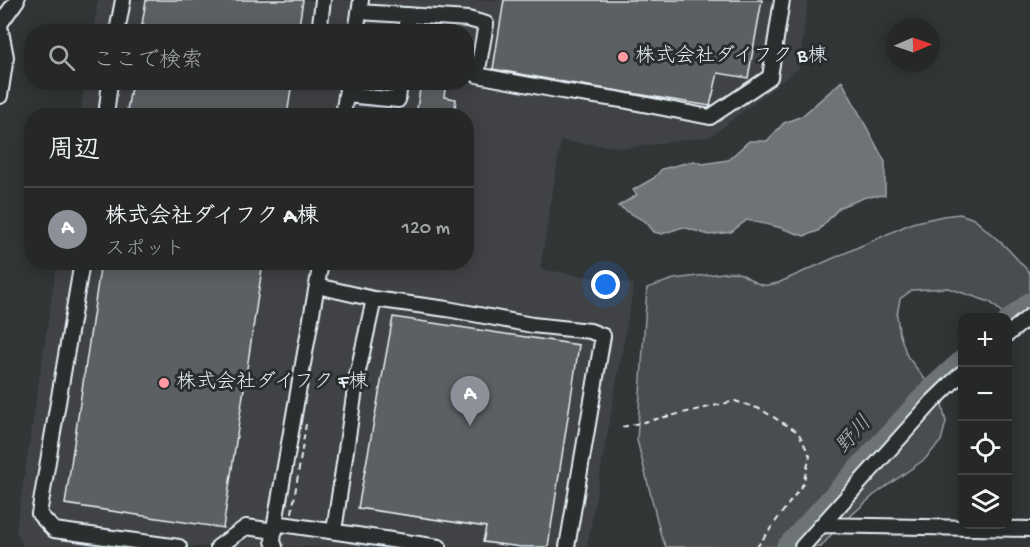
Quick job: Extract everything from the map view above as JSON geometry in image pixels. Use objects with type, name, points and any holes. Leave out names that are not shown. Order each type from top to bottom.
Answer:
[{"type":"street","points":[[0,96],[6,57],[0,25],[17,0]]},
{"type":"street","points":[[118,24],[123,0]]},
{"type":"street","points":[[320,24],[323,0]]},
{"type":"street","points":[[357,24],[360,6],[408,15],[468,19],[486,24],[477,75],[710,117],[770,77],[782,0]]},
{"type":"street","points":[[407,24],[408,15]]},
{"type":"street","points":[[107,108],[109,90]]},
{"type":"street","points":[[344,108],[347,90]]},
{"type":"street","points":[[352,90],[398,99],[399,90]]},
{"type":"street","points":[[81,270],[39,514],[54,530],[179,547]]},
{"type":"street","points":[[274,538],[320,270]]},
{"type":"street","points":[[317,286],[374,299],[447,309],[532,325],[590,332],[603,336],[567,547]]},
{"type":"street","points":[[334,531],[357,376],[374,299]]},
{"type":"street","points":[[1012,331],[1030,315]]},
{"type":"street","points":[[802,547],[933,401],[958,378]]},
{"type":"street","points":[[821,525],[1030,529]]},
{"type":"street","points":[[218,547],[246,528],[274,538],[334,531],[439,547]]},
{"type":"path","points":[[622,427],[735,401],[760,408],[798,432],[810,456],[802,484],[757,547]]},
{"type":"shaded area","points":[[98,0],[808,0],[799,68],[711,136],[627,148],[561,141],[540,269],[634,284],[587,547],[23,546],[16,530],[56,270],[474,270],[474,108],[81,108],[84,90],[474,90],[474,24],[94,24]]},
{"type":"shaded area","points":[[842,81],[885,162],[885,195],[866,197],[840,207],[818,231],[804,236],[747,220],[731,232],[709,235],[683,227],[662,234],[654,232],[646,222],[618,206],[637,195],[633,190],[654,178],[662,169],[694,161],[703,164],[728,160],[749,141],[767,141],[784,123],[802,116]]},
{"type":"shaded area","points":[[960,214],[974,219],[1006,247],[1030,273],[1030,322],[1014,323],[1012,313],[1003,313],[990,302],[948,288],[912,290],[900,299],[897,315],[899,332],[907,356],[942,405],[946,422],[941,441],[925,459],[874,495],[835,530],[821,547],[666,547],[661,536],[637,440],[647,288],[674,279],[731,272],[763,285],[778,283],[912,223]]},
{"type":"building","points":[[146,0],[303,0],[299,24],[142,24]]},
{"type":"building","name":"株式会社ダイフク B棟","points":[[504,0],[762,0],[748,78],[718,73],[710,106],[493,69]]},
{"type":"building","points":[[131,90],[291,90],[288,108],[127,108]]},
{"type":"building","points":[[420,90],[445,90],[444,97],[456,99],[455,108],[417,108]]},
{"type":"building","name":"株式会社ダイフク F棟","points":[[100,270],[262,270],[223,528],[65,504]]},
{"type":"building","points":[[393,317],[579,345],[548,547],[521,547],[483,542],[486,527],[358,508]]},
{"type":"waterway","name":"野川","points":[[1012,317],[1030,302]]},
{"type":"waterway","name":"野川","points":[[786,547],[930,389],[958,364]]},
{"type":"place","name":"株式会社ダイフク B棟","points":[[623,57]]},
{"type":"place","name":"株式会社ダイフク F棟","points":[[164,383]]},
{"type":"place","name":"株式会社ダイフク A棟","points":[[470,426]]}]
